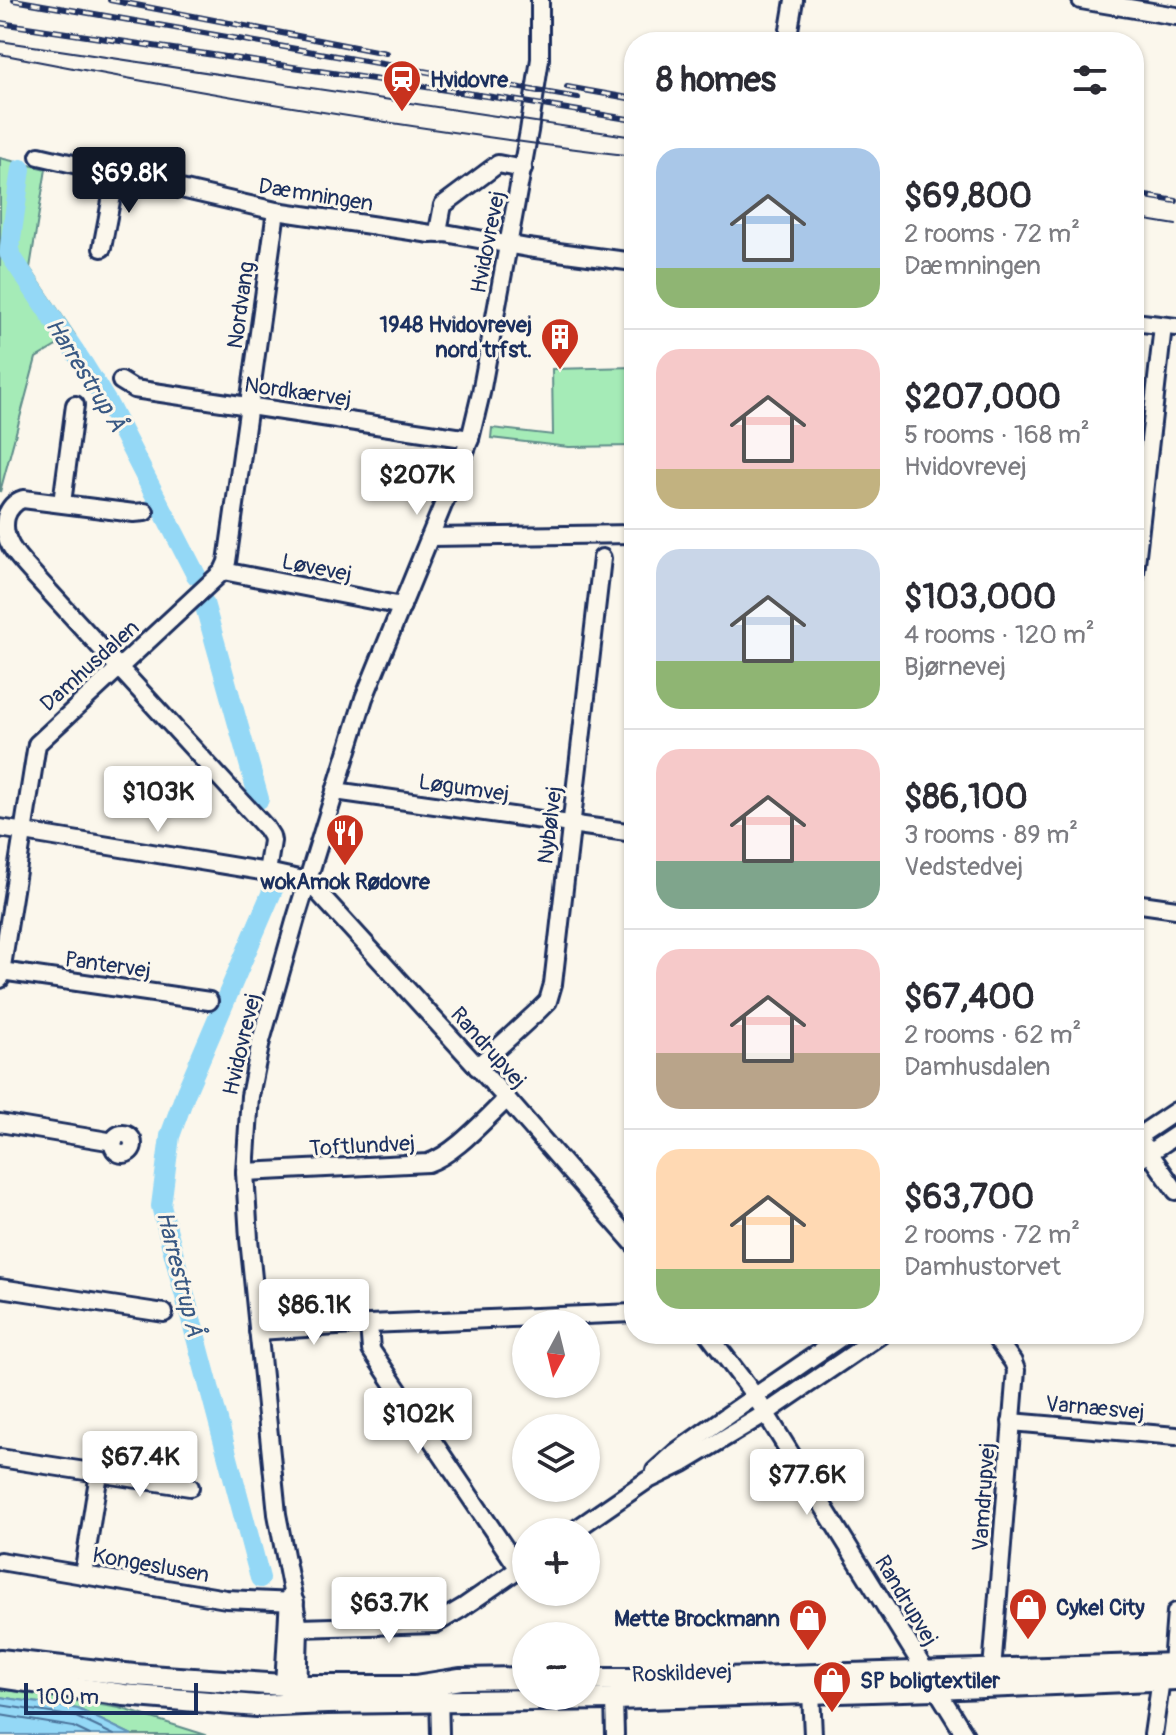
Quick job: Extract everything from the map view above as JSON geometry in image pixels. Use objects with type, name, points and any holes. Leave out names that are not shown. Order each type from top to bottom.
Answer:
[{"type":"main road","name":"Roskildevej","points":[[0,1660],[292,1692],[439,1692],[614,1699],[811,1692],[930,1681],[992,1670],[1171,1671]]},
{"type":"main road","name":"Roskildevej","points":[[600,1679],[930,1681],[1171,1671]]},
{"type":"main road","name":"Roskildevej","points":[[0,1677],[124,1695],[257,1706],[292,1692]]},
{"type":"main road","name":"Roskildevej","points":[[439,1692],[460,1679],[512,1678]]},
{"type":"street","name":"Hvidovrevej","points":[[292,1692],[292,1602],[277,1514],[245,1172],[250,1096],[261,1041],[364,698],[470,439],[509,244],[538,76],[540,0]]},
{"type":"street","name":"Hvidovrevej","points":[[541,42],[552,0]]},
{"type":"street","points":[[789,32],[794,0]]},
{"type":"street","points":[[1081,0],[1176,16]]},
{"type":"street","name":"Dæmningen","points":[[39,156],[276,211],[624,261]]},
{"type":"street","points":[[439,234],[443,205],[498,164],[523,169]]},
{"type":"street","points":[[102,248],[116,175]]},
{"type":"street","name":"Nordvang","points":[[248,406],[276,211]]},
{"type":"street","points":[[1144,323],[1170,327],[1144,510]]},
{"type":"street","name":"Nordkærvej","points":[[121,381],[134,389],[470,439]]},
{"type":"street","points":[[62,503],[75,405]]},
{"type":"street","points":[[223,571],[227,562],[248,406]]},
{"type":"street","points":[[145,512],[29,498],[18,500],[6,516],[2,534],[18,557],[270,833],[272,841],[267,872]]},
{"type":"street","points":[[430,537],[624,534]]},
{"type":"street","name":"Nybølvej","points":[[477,1067],[548,1001],[553,984],[602,558]]},
{"type":"street","name":"Løvevej","points":[[223,571],[402,606]]},
{"type":"street","name":"Damhusdalen","points":[[1,975],[37,744],[223,571]]},
{"type":"street","name":"Løgumvej","points":[[335,791],[624,832]]},
{"type":"street","points":[[0,828],[308,881]]},
{"type":"street","name":"Randrupvej","points":[[308,881],[624,1233]]},
{"type":"street","points":[[1144,904],[1176,909]]},
{"type":"street","name":"Pantervej","points":[[1,975],[209,1001]]},
{"type":"street","name":"Toftlundvej","points":[[245,1172],[428,1163],[450,1151],[507,1099]]},
{"type":"street","points":[[1144,1130],[1176,1111]]},
{"type":"street","points":[[0,1123],[114,1142]]},
{"type":"street","points":[[1144,1156],[1176,1135]]},
{"type":"street","points":[[1144,1147],[1176,1191]]},
{"type":"street","points":[[0,1288],[164,1313]]},
{"type":"street","points":[[258,1331],[624,1313]]},
{"type":"street","points":[[369,1324],[371,1350],[512,1553]]},
{"type":"street","name":"Randrupvej","points":[[716,1344],[766,1413],[965,1735]]},
{"type":"street","points":[[646,1481],[676,1452],[831,1344]]},
{"type":"street","points":[[592,1518],[646,1481],[683,1463],[766,1413],[867,1344]]},
{"type":"street","name":"Vamdrupvej","points":[[992,1670],[1016,1370],[1000,1344]]},
{"type":"street","name":"Varnæsvej","points":[[1011,1422],[1176,1436]]},
{"type":"street","points":[[0,1458],[190,1487]]},
{"type":"street","points":[[83,1575],[99,1473]]},
{"type":"street","name":"Kongeslusen","points":[[0,1561],[226,1599],[292,1602]]},
{"type":"street","points":[[299,1628],[435,1624],[512,1574]]},
{"type":"street","name":"Hvidovrevej","points":[[292,1602],[299,1628],[292,1692]]},
{"type":"street","points":[[1153,1735],[1171,1671],[1176,1612]]},
{"type":"street","points":[[439,1692],[440,1735]]},
{"type":"street","points":[[811,1692],[813,1735]]},
{"type":"street","points":[[614,1699],[615,1735]]},
{"type":"green space","points":[[0,158],[46,169],[30,268],[75,335],[36,358],[0,492]]},
{"type":"green space","points":[[624,367],[624,446],[569,447],[491,438],[492,428],[553,435],[552,369]]},
{"type":"green space","points":[[0,1689],[120,1708],[206,1735],[132,1735],[78,1709],[0,1697]]},
{"type":"water","points":[[0,1697],[78,1709],[132,1735],[0,1735]]},
{"type":"waterway","name":"Harrestrup Å","points":[[21,169],[9,253],[108,404],[196,575]]},
{"type":"waterway","name":"Harrestrup Å","points":[[204,603],[259,799]]},
{"type":"waterway","name":"Harrestrup Å","points":[[260,1578],[161,1206],[170,1136],[274,887]]},
{"type":"tram line","points":[[0,41],[624,135]]},
{"type":"tram line","points":[[0,54],[316,111],[624,155]]},
{"type":"tram line","points":[[1144,220],[1176,225]]},
{"type":"railway","points":[[14,0],[578,98]]},
{"type":"railway","points":[[110,0],[386,53]]},
{"type":"railway","points":[[0,23],[624,118]]},
{"type":"railway","points":[[567,87],[624,97]]},
{"type":"railway","points":[[1144,196],[1176,201]]},
{"type":"place","name":"Hvidovre","points":[[402,113]]},
{"type":"place","name":"1948 Hvidovrevej nord trfst.","points":[[560,371]]},
{"type":"place","name":"wokAmok Rødovre","points":[[345,867]]},
{"type":"place","name":"Cykel City","points":[[1028,1641]]},
{"type":"place","name":"Mette Brockmann","points":[[808,1652]]},
{"type":"place","name":"SP boligtextiler","points":[[832,1714]]}]
